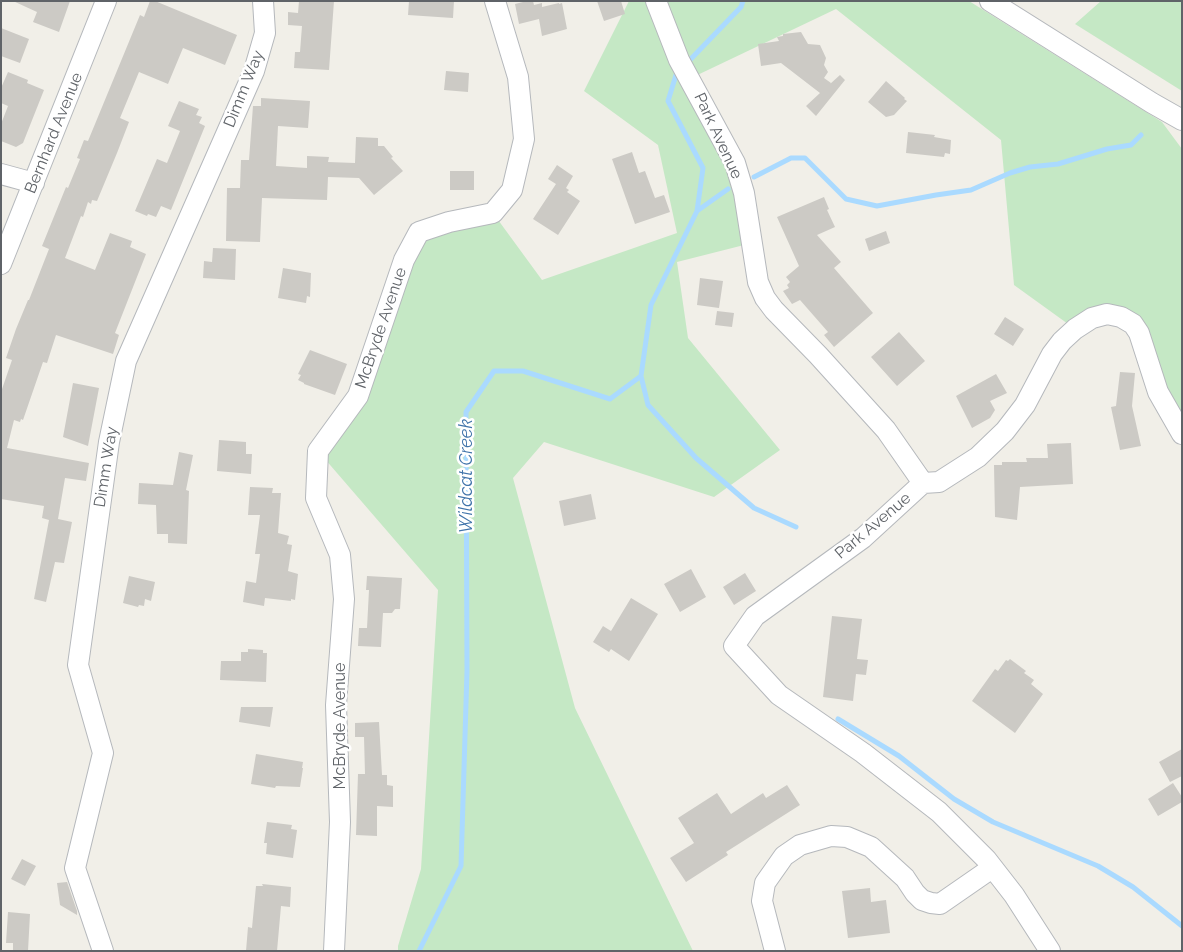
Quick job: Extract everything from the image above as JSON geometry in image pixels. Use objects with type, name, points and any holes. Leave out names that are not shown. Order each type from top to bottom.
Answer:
[{"type":"street","name":"Bernhard Avenue","points":[[1,264],[106,1]]},
{"type":"street","name":"Dimm Way","points":[[103,951],[75,868],[103,753],[78,664],[110,442],[126,361],[254,71],[265,33],[263,1]]},
{"type":"street","name":"McBryde Avenue","points":[[334,951],[340,822],[336,705],[344,599],[340,555],[316,498],[318,451],[358,396],[404,260],[419,232],[449,222],[493,213],[512,190],[524,139],[518,77],[495,1]]},
{"type":"street","name":"Park Avenue","points":[[656,1],[680,60],[735,163],[744,193],[758,282],[765,298],[886,430],[923,483],[863,538],[755,616],[734,646],[779,696],[863,753],[939,812],[992,868],[1014,895],[1050,951]]},
{"type":"street","points":[[990,1],[1182,120]]},
{"type":"street","points":[[1,174],[34,183]]},
{"type":"street","points":[[923,483],[939,482],[978,457],[1005,432],[1025,405],[1052,354],[1062,341],[1075,329],[1092,318],[1106,314],[1121,317],[1132,324],[1139,333],[1158,392],[1182,434]]},
{"type":"street","points":[[775,951],[762,901],[765,883],[784,856],[800,845],[831,836],[847,837],[870,847],[905,878],[922,900],[931,903],[940,904],[992,868]]},
{"type":"green space","points":[[629,1],[969,1],[1162,122],[1182,149],[1182,434],[1121,317],[1075,329],[1014,285],[1001,140],[836,9],[689,79],[735,163],[752,243],[677,262],[688,338],[780,450],[714,497],[544,442],[513,478],[575,708],[693,951],[398,951],[421,869],[438,590],[318,451],[358,396],[419,232],[493,213],[542,280],[677,233],[658,145],[584,91]]},
{"type":"green space","points":[[1101,1],[1182,1],[1182,91],[1075,24]]},
{"type":"building","points":[[13,1],[70,1],[59,32],[33,22],[37,12]]},
{"type":"building","points":[[150,1],[155,1],[237,35],[225,65],[183,48],[168,84],[139,72],[120,118],[129,122],[117,153],[97,201],[92,200],[91,204],[88,202],[83,217],[81,216],[65,258],[95,270],[110,233],[132,241],[130,247],[146,254],[115,333],[119,335],[113,354],[56,335],[47,363],[43,362],[23,420],[21,419],[20,422],[14,420],[7,448],[89,463],[86,481],[65,478],[58,519],[72,522],[64,563],[55,562],[46,602],[34,599],[49,520],[42,518],[44,506],[1,499],[1,392],[12,360],[6,358],[49,249],[42,246],[66,187],[68,188],[80,159],[77,158],[84,140],[88,141],[140,15],[144,17]]},
{"type":"building","points":[[299,1],[334,1],[329,70],[294,68],[295,52],[300,52],[302,26],[288,25],[288,12],[298,13]]},
{"type":"building","points":[[409,1],[454,1],[453,18],[408,15]]},
{"type":"building","points":[[533,1],[534,5],[542,3],[542,7],[562,3],[567,29],[542,36],[539,19],[519,24],[515,4]]},
{"type":"building","points":[[597,1],[621,1],[625,14],[604,21]]},
{"type":"building","points":[[1,28],[29,39],[20,63],[1,56]]},
{"type":"building","points":[[801,32],[808,44],[820,45],[826,58],[824,65],[828,72],[824,78],[830,84],[840,75],[845,80],[816,116],[806,106],[820,93],[781,63],[761,66],[758,44],[779,41],[777,37],[783,36],[783,34]]},
{"type":"building","points":[[446,71],[469,73],[468,92],[444,90]]},
{"type":"building","points":[[8,72],[28,80],[27,83],[44,90],[23,143],[16,147],[1,141],[1,124],[8,106],[1,103],[1,88]]},
{"type":"building","points":[[886,81],[907,101],[894,115],[886,117],[868,102]]},
{"type":"building","points":[[261,98],[310,101],[308,128],[278,126],[276,166],[307,168],[307,156],[329,157],[328,162],[355,163],[356,137],[378,138],[378,146],[384,146],[393,157],[391,158],[403,171],[374,195],[359,178],[328,177],[327,200],[262,198],[260,242],[226,241],[227,188],[240,188],[241,160],[249,160],[253,106],[261,106]]},
{"type":"building","points":[[179,101],[199,109],[196,115],[202,117],[199,123],[205,126],[171,210],[161,206],[156,217],[148,214],[147,216],[135,211],[157,159],[167,163],[180,131],[168,126]]},
{"type":"building","points":[[908,132],[935,135],[934,137],[951,140],[950,154],[945,153],[944,157],[906,153]]},
{"type":"building","points":[[632,152],[639,173],[645,171],[655,198],[664,195],[670,212],[635,224],[612,159]]},
{"type":"building","points":[[557,165],[573,176],[566,188],[569,190],[567,192],[580,201],[558,235],[533,219],[556,184],[548,179]]},
{"type":"building","points":[[450,171],[474,171],[474,190],[450,190]]},
{"type":"building","points":[[824,197],[829,209],[827,210],[835,227],[817,235],[841,262],[834,268],[873,313],[834,347],[824,335],[828,332],[800,300],[792,304],[783,291],[789,288],[787,285],[790,282],[786,277],[799,266],[777,217]]},
{"type":"building","points":[[886,231],[890,243],[869,251],[865,239]]},
{"type":"building","points":[[213,248],[236,249],[235,280],[203,278],[204,261],[212,262]]},
{"type":"building","points":[[283,268],[311,273],[310,297],[307,296],[306,303],[278,298]]},
{"type":"building","points":[[700,278],[723,281],[719,308],[697,305]]},
{"type":"building","points":[[717,311],[734,313],[732,327],[715,325]]},
{"type":"building","points":[[1005,317],[1024,329],[1013,346],[994,334]]},
{"type":"building","points":[[899,332],[925,361],[897,386],[871,357]]},
{"type":"building","points":[[310,350],[347,364],[335,395],[298,380],[301,375],[298,374]]},
{"type":"building","points":[[1120,372],[1135,373],[1132,406],[1141,446],[1120,450],[1111,407],[1116,406]]},
{"type":"building","points":[[996,374],[1007,393],[990,401],[995,410],[990,418],[972,428],[956,396]]},
{"type":"building","points":[[73,383],[99,388],[88,446],[63,437]]},
{"type":"building","points":[[219,440],[246,442],[246,454],[252,454],[251,474],[217,471]]},
{"type":"building","points":[[1071,443],[1073,484],[1020,487],[1017,520],[995,517],[994,465],[1002,465],[1002,462],[1027,462],[1026,458],[1048,458],[1047,444]]},
{"type":"building","points":[[179,452],[193,455],[186,490],[189,491],[187,544],[168,543],[168,534],[157,534],[156,505],[138,504],[139,483],[173,485]]},
{"type":"building","points":[[250,487],[273,488],[272,493],[281,493],[278,533],[289,536],[287,544],[292,545],[288,571],[298,574],[295,600],[265,598],[264,606],[243,602],[246,581],[256,583],[260,554],[255,554],[260,515],[248,515]]},
{"type":"building","points":[[591,494],[596,519],[564,526],[559,501]]},
{"type":"building","points":[[691,569],[706,597],[680,612],[664,584]]},
{"type":"building","points":[[745,573],[756,591],[734,605],[723,587]]},
{"type":"building","points":[[129,576],[155,582],[151,601],[145,599],[144,606],[139,605],[138,607],[123,603]]},
{"type":"building","points":[[367,576],[402,578],[400,609],[395,609],[392,613],[383,613],[381,647],[358,646],[359,628],[367,628],[369,590],[366,590]]},
{"type":"building","points":[[631,598],[658,614],[629,661],[611,649],[609,652],[593,642],[603,626],[611,631]]},
{"type":"building","points":[[832,616],[862,619],[857,659],[868,660],[866,675],[856,674],[853,701],[823,697]]},
{"type":"building","points":[[248,649],[263,650],[263,653],[267,653],[266,682],[220,680],[221,661],[241,661],[241,652],[248,652]]},
{"type":"building","points":[[1010,659],[1026,671],[1024,673],[1034,680],[1031,684],[1043,694],[1015,733],[972,701],[995,669],[998,671],[1006,660]]},
{"type":"building","points":[[241,707],[273,707],[270,727],[239,722]]},
{"type":"building","points":[[379,722],[382,775],[387,775],[387,785],[393,786],[393,807],[377,806],[377,836],[356,835],[358,774],[365,774],[364,737],[355,737],[355,723]]},
{"type":"building","points":[[1182,749],[1182,776],[1170,782],[1159,762]]},
{"type":"building","points":[[256,754],[303,762],[300,787],[276,786],[275,788],[251,784]]},
{"type":"building","points":[[1173,783],[1182,797],[1182,802],[1158,816],[1148,799]]},
{"type":"building","points":[[787,785],[800,805],[726,852],[728,855],[686,882],[670,858],[694,843],[678,818],[717,793],[731,814],[763,793],[766,798]]},
{"type":"building","points":[[267,822],[292,825],[291,829],[297,830],[293,858],[266,854],[267,843],[264,843]]},
{"type":"building","points":[[22,859],[36,866],[25,886],[11,879]]},
{"type":"building","points":[[67,882],[77,915],[60,905],[57,883]]},
{"type":"building","points":[[262,884],[291,887],[290,907],[281,906],[277,951],[246,951],[248,927],[252,928],[256,886],[263,886]]},
{"type":"building","points":[[870,888],[871,902],[886,900],[890,933],[848,938],[842,891]]},
{"type":"building","points":[[8,912],[30,914],[28,951],[13,951],[13,943],[6,943]]},
{"type":"waterway","name":"Wildcat Creek","points":[[686,64],[741,7],[743,1]]},
{"type":"waterway","name":"Wildcat Creek","points":[[419,951],[461,866],[467,671],[466,412],[494,371],[523,371],[610,399],[641,376],[651,305],[697,211],[703,168],[668,101],[676,75],[680,70]]},
{"type":"waterway","points":[[754,177],[791,158],[805,158],[846,199],[877,206],[971,190],[1010,173],[1030,167],[1058,164],[1107,149],[1131,145],[1141,135]]},
{"type":"waterway","points":[[697,211],[728,189]]},
{"type":"waterway","points":[[641,376],[648,405],[696,458],[754,508],[796,527]]},
{"type":"waterway","points":[[838,719],[899,756],[954,799],[993,822],[1098,866],[1133,887],[1182,926]]}]
